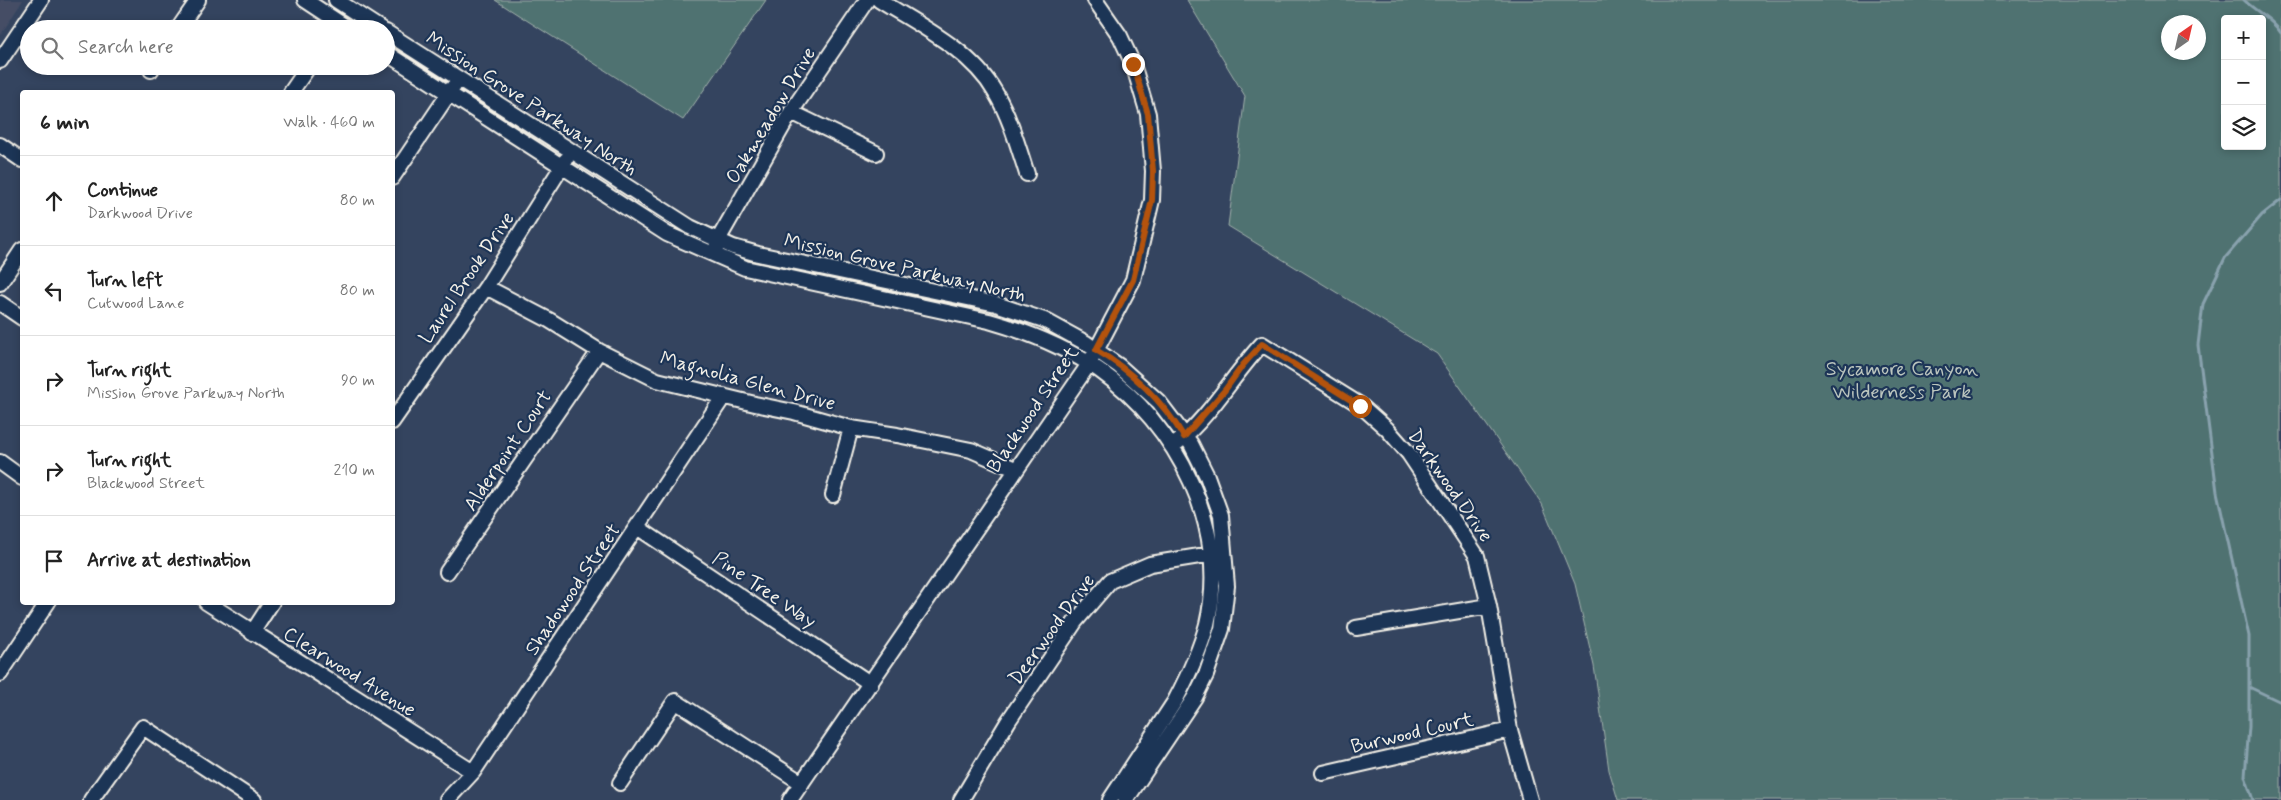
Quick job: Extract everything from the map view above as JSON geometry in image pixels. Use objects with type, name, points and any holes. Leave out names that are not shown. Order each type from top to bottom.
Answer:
[{"type":"street","points":[[27,20],[40,0]]},
{"type":"street","points":[[184,20],[198,0]]},
{"type":"street","points":[[305,0],[332,20]]},
{"type":"street","name":"Oakmeadow Drive","points":[[715,255],[718,240],[791,112],[867,0]]},
{"type":"street","points":[[879,0],[954,48],[976,67],[995,90],[1007,113],[1027,174]]},
{"type":"street","name":"Blackwood Street","points":[[790,800],[1088,364],[1133,280],[1152,200],[1153,171],[1148,114],[1133,64],[1120,36],[1095,0]]},
{"type":"street","points":[[340,20],[341,4],[367,20]]},
{"type":"street","points":[[0,61],[20,30]]},
{"type":"street","name":"Mission Grove Parkway North","points":[[395,38],[671,217],[718,240],[734,247],[780,259],[996,304],[1044,320],[1096,350],[1119,366],[1159,402],[1197,455],[1221,515],[1217,553]]},
{"type":"street","name":"Mission Grove Parkway North","points":[[395,59],[688,246],[745,268],[989,321],[1016,329],[1044,340],[1088,364],[1125,392],[1172,446],[1189,475],[1200,504],[1208,536],[1217,553],[1227,586],[1222,629],[1212,659],[1195,696],[1119,798]]},
{"type":"street","points":[[292,90],[303,75]]},
{"type":"street","points":[[395,174],[458,79]]},
{"type":"street","points":[[791,112],[876,153]]},
{"type":"street","points":[[0,145],[20,159]]},
{"type":"street","name":"Laurel Brook Drive","points":[[395,418],[486,287],[571,152]]},
{"type":"street","points":[[0,284],[20,253]]},
{"type":"street","name":"Magnolia Glen Drive","points":[[486,287],[549,320],[599,351],[657,380],[794,412],[851,428],[971,450],[1015,469]]},
{"type":"street","points":[[0,303],[20,317]]},
{"type":"street","name":"Darkwood Drive","points":[[1184,437],[1262,344],[1360,406],[1387,429],[1408,454],[1477,556],[1489,606],[1510,730],[1530,800]]},
{"type":"street","name":"Alderpoint Court","points":[[447,572],[599,351]]},
{"type":"street","name":"Shadowood Street","points":[[447,800],[473,772],[724,396]]},
{"type":"street","points":[[833,495],[851,428]]},
{"type":"street","points":[[1172,446],[1184,437]]},
{"type":"street","points":[[0,462],[20,477]]},
{"type":"street","name":"Pine Tree Way","points":[[637,527],[871,684]]},
{"type":"street","name":"Deerwood Drive","points":[[961,800],[1009,720],[1070,630],[1110,581],[1150,564],[1217,553]]},
{"type":"street","points":[[0,674],[46,605]]},
{"type":"street","name":"Clearwood Avenue","points":[[210,605],[473,772]]},
{"type":"street","points":[[252,633],[270,605]]},
{"type":"street","points":[[1356,628],[1489,606]]},
{"type":"street","points":[[620,783],[675,701],[802,783]]},
{"type":"street","points":[[92,798],[143,727],[254,800]]},
{"type":"street","name":"Burwood Court","points":[[1323,773],[1510,730]]},
{"type":"shaded area","points":[[0,0],[23,0],[0,36]]},
{"type":"green space","points":[[495,0],[766,0],[683,120]]},
{"type":"green space","name":"Sycamore Canyon Wilderness Park","points":[[1187,0],[2281,0],[2281,800],[1618,800],[1609,770],[1594,666],[1575,584],[1542,504],[1437,354],[1228,226],[1245,96]]},
{"type":"waterway","points":[[2244,0],[2274,24],[2281,33]]},
{"type":"waterway","points":[[2253,800],[2245,776],[2249,727],[2249,636],[2217,492],[2198,345],[2203,304],[2225,258],[2262,215],[2281,200]]},
{"type":"waterway","points":[[2249,687],[2281,702]]},
{"type":"route","points":[[1133,64],[1148,114],[1153,171],[1152,200],[1133,280],[1096,350],[1108,357],[1136,380],[1159,402],[1184,437],[1262,344],[1360,406]]}]
